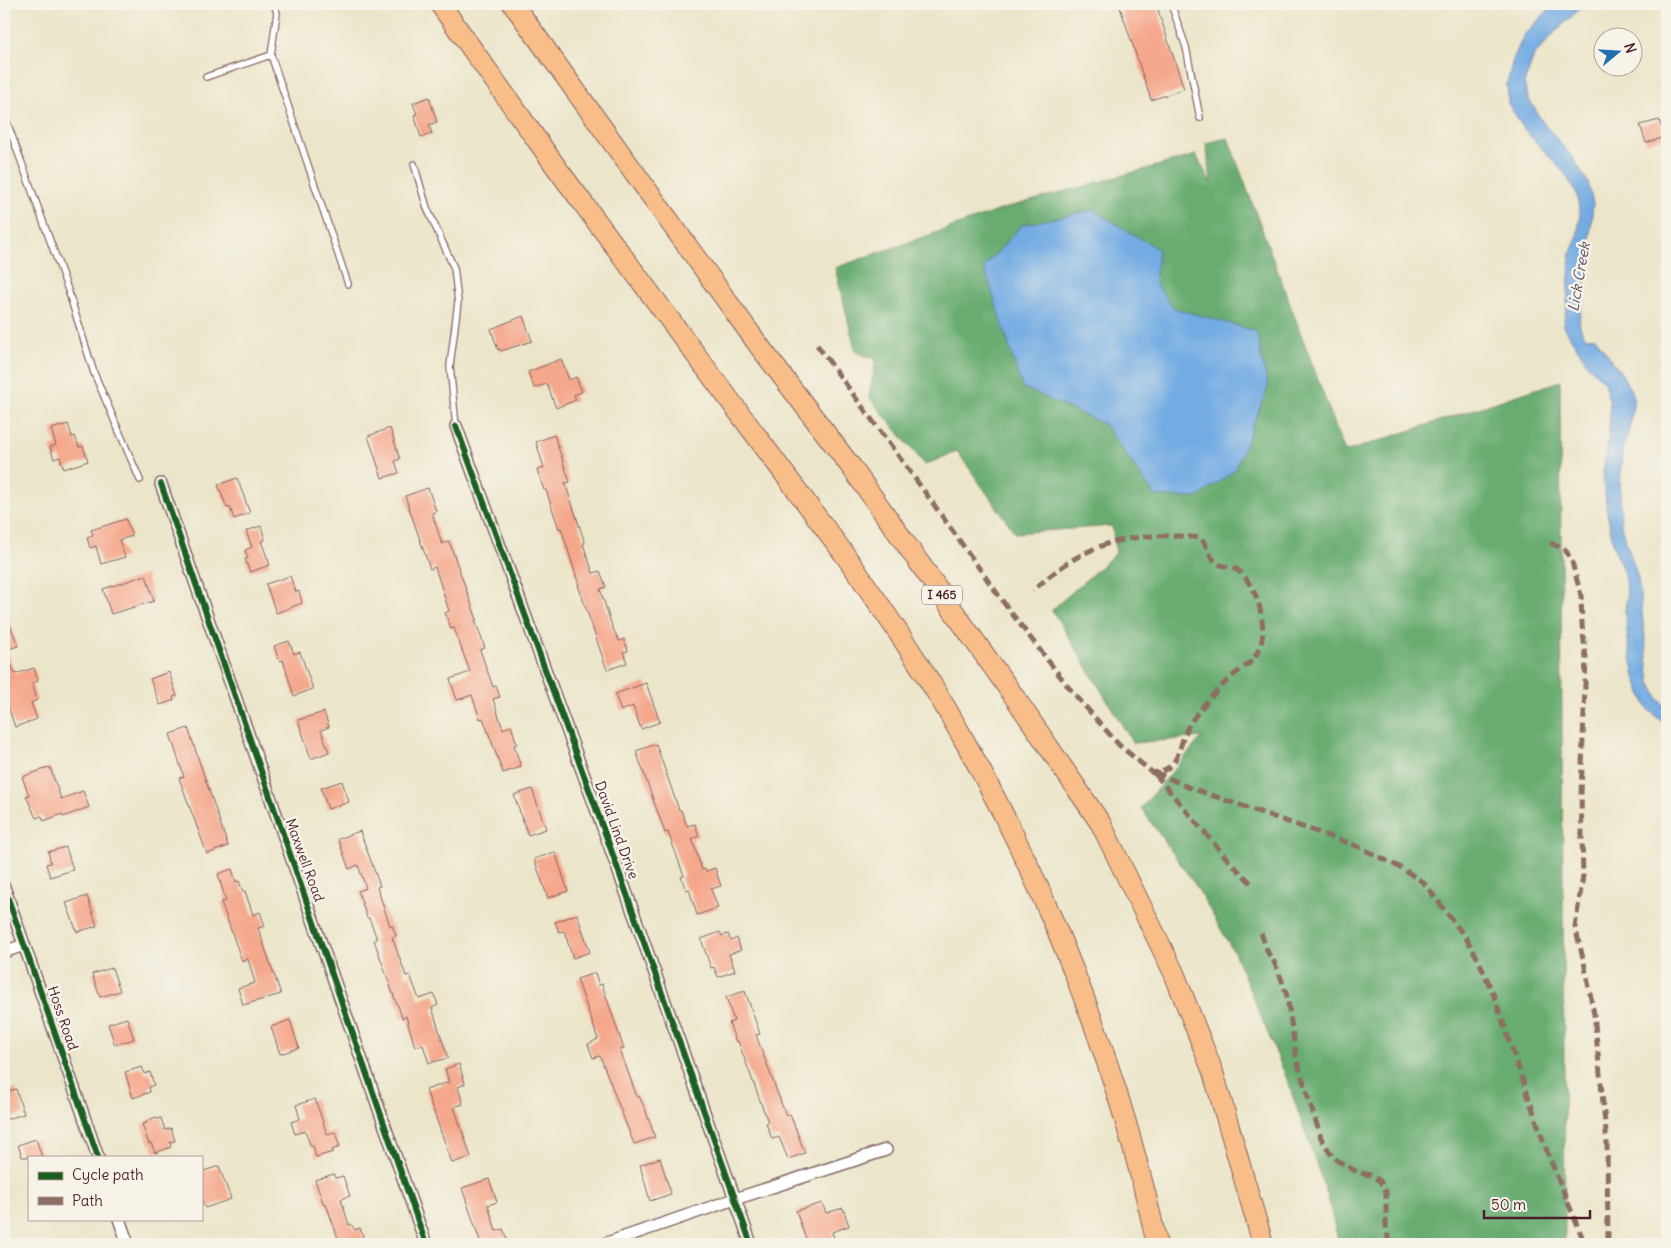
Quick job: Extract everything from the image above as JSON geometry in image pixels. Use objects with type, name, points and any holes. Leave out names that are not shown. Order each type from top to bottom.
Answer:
[{"type":"highway","points":[[440,4],[554,164],[845,555],[885,612],[959,731],[1026,861],[1056,927],[1082,994],[1128,1129],[1157,1244]]},
{"type":"highway","name":"I 465","points":[[513,4],[760,346],[852,468],[1102,824],[1174,973],[1213,1072],[1263,1244]]},
{"type":"street","name":"David Lind Drive","points":[[456,426],[609,844],[751,1244]]},
{"type":"street","name":"Maxwell Road","points":[[162,484],[426,1244]]},
{"type":"street","name":"Hoss Road","points":[[4,887],[98,1156]]},
{"type":"street","points":[[4,952],[24,945]]},
{"type":"street","points":[[604,1244],[886,1150]]},
{"type":"street","points":[[119,1220],[128,1244]]},
{"type":"lane","points":[[274,4],[277,13],[271,55],[348,284]]},
{"type":"lane","points":[[1171,4],[1186,47],[1200,118]]},
{"type":"lane","points":[[206,77],[271,55]]},
{"type":"lane","points":[[4,114],[68,290],[94,373],[140,480]]},
{"type":"lane","points":[[414,164],[427,208],[454,268],[458,302],[450,366],[456,426]]},
{"type":"green space","points":[[1228,138],[1345,452],[1560,381],[1565,1244],[1339,1244],[1327,1195],[1285,1074],[1234,952],[1196,886],[1141,808],[1202,737],[1133,743],[1052,610],[1116,553],[1112,526],[1015,533],[957,451],[925,465],[869,397],[876,360],[856,352],[835,268],[1009,207],[1196,155],[1211,183],[1206,143]]},
{"type":"water","name":"Lick Creek","points":[[1554,4],[1585,4],[1555,32],[1534,56],[1524,83],[1528,98],[1544,124],[1570,154],[1588,182],[1593,204],[1580,324],[1583,334],[1587,338],[1595,337],[1621,373],[1634,396],[1629,431],[1622,449],[1621,526],[1638,578],[1650,682],[1659,700],[1667,708],[1667,724],[1662,722],[1647,708],[1635,677],[1628,642],[1625,611],[1627,592],[1623,571],[1614,548],[1607,512],[1603,472],[1609,434],[1610,404],[1604,382],[1588,365],[1563,325],[1567,304],[1571,252],[1577,238],[1580,216],[1577,194],[1566,175],[1524,129],[1508,103],[1507,83],[1513,60],[1524,35]]},
{"type":"water","points":[[1093,210],[1158,249],[1155,283],[1173,308],[1256,331],[1268,387],[1235,470],[1197,498],[1155,496],[1104,424],[1022,387],[984,267],[1022,225]]},
{"type":"building","points":[[1119,4],[1156,4],[1184,89],[1151,100]]},
{"type":"building","points":[[429,97],[437,122],[429,125],[432,134],[421,137],[414,115],[417,114],[413,103]]},
{"type":"building","points":[[1659,120],[1665,137],[1646,143],[1640,125]]},
{"type":"building","points":[[523,316],[532,341],[501,351],[500,349],[498,350],[491,329]]},
{"type":"building","points":[[561,359],[569,380],[576,377],[582,392],[574,395],[576,400],[556,408],[547,384],[534,388],[528,372]]},
{"type":"building","points":[[68,424],[72,437],[75,436],[79,447],[83,446],[88,461],[64,469],[60,457],[54,459],[50,447],[56,445],[51,429]]},
{"type":"building","points":[[390,428],[400,459],[395,461],[399,473],[382,478],[368,436]]},
{"type":"building","points":[[554,435],[570,482],[565,483],[585,543],[583,544],[593,573],[600,571],[606,587],[600,589],[612,626],[619,641],[624,639],[628,651],[623,652],[627,663],[607,670],[561,528],[559,529],[537,470],[544,468],[536,442]]},
{"type":"building","points":[[237,478],[250,513],[234,519],[230,507],[227,508],[218,485]]},
{"type":"building","points":[[428,488],[436,511],[432,513],[442,544],[449,541],[477,620],[475,620],[485,648],[480,650],[493,687],[496,686],[500,697],[493,699],[503,729],[511,726],[517,744],[514,745],[521,767],[503,773],[483,718],[480,719],[472,695],[457,700],[450,679],[470,672],[454,628],[451,629],[445,613],[449,611],[435,567],[430,569],[405,496]]},
{"type":"building","points":[[126,519],[132,536],[119,540],[125,557],[101,564],[96,546],[90,548],[87,537],[93,535],[91,530]]},
{"type":"building","points":[[261,526],[265,540],[261,541],[270,565],[250,572],[245,559],[248,558],[245,550],[252,547],[246,531]]},
{"type":"building","points":[[146,575],[154,601],[111,614],[103,589]]},
{"type":"building","points":[[290,576],[296,592],[299,591],[302,603],[276,613],[266,584]]},
{"type":"building","points":[[4,611],[18,646],[6,650],[15,674],[34,668],[38,681],[32,683],[37,700],[31,703],[37,719],[15,727],[4,694]]},
{"type":"building","points":[[289,641],[294,654],[300,652],[313,689],[294,696],[283,660],[279,661],[274,646]]},
{"type":"building","points":[[169,672],[177,696],[173,697],[174,700],[160,705],[150,679]]},
{"type":"building","points":[[646,683],[660,722],[641,729],[633,706],[621,711],[615,694]]},
{"type":"building","points":[[324,712],[329,727],[321,730],[329,752],[311,759],[298,720]]},
{"type":"building","points":[[188,728],[228,846],[207,854],[179,778],[184,777],[170,734]]},
{"type":"building","points":[[656,744],[679,810],[681,810],[687,826],[695,824],[699,836],[692,839],[702,870],[705,869],[706,871],[715,868],[721,886],[711,889],[718,908],[697,915],[689,889],[686,890],[681,877],[684,876],[668,832],[665,833],[636,751]]},
{"type":"building","points":[[50,767],[61,799],[83,791],[89,807],[63,817],[62,814],[44,821],[42,816],[36,818],[26,796],[29,795],[22,777]]},
{"type":"building","points":[[342,781],[349,802],[328,809],[321,788]]},
{"type":"building","points":[[532,789],[546,829],[528,835],[514,795]]},
{"type":"building","points":[[360,831],[380,886],[377,887],[390,926],[392,925],[396,936],[392,937],[406,976],[410,975],[419,999],[434,994],[438,1005],[432,1008],[448,1058],[429,1063],[423,1045],[415,1047],[406,1016],[402,1018],[374,940],[377,939],[369,918],[367,918],[358,891],[366,888],[358,865],[349,869],[338,839]]},
{"type":"building","points":[[66,847],[73,870],[50,877],[46,864],[51,863],[48,852]]},
{"type":"building","points":[[555,852],[568,891],[548,898],[534,859]]},
{"type":"building","points":[[232,869],[236,882],[239,881],[243,892],[245,891],[253,915],[260,912],[265,926],[258,928],[281,994],[243,1005],[238,988],[255,983],[248,959],[242,961],[221,902],[226,901],[218,874]]},
{"type":"building","points":[[87,896],[97,926],[77,932],[66,903]]},
{"type":"building","points":[[577,914],[590,952],[573,958],[564,931],[559,932],[555,922]]},
{"type":"building","points":[[720,932],[722,936],[728,934],[731,941],[737,938],[741,950],[729,954],[735,971],[718,977],[714,967],[711,968],[701,939]]},
{"type":"building","points":[[112,968],[120,991],[100,997],[92,974]]},
{"type":"building","points":[[595,973],[599,985],[602,984],[624,1049],[620,1050],[637,1097],[639,1096],[645,1109],[655,1137],[634,1144],[600,1056],[593,1058],[588,1044],[598,1039],[577,979]]},
{"type":"building","points":[[745,991],[760,1034],[756,1035],[786,1116],[790,1114],[805,1153],[788,1159],[779,1137],[772,1139],[766,1123],[768,1122],[738,1041],[736,1042],[729,1023],[734,1021],[726,997]]},
{"type":"building","points":[[127,1018],[134,1039],[115,1045],[108,1024]]},
{"type":"building","points":[[290,1020],[299,1048],[280,1054],[271,1027]]},
{"type":"building","points":[[459,1064],[465,1084],[458,1087],[463,1104],[454,1107],[471,1157],[452,1163],[426,1090],[449,1082],[445,1069]]},
{"type":"building","points":[[142,1067],[145,1074],[150,1072],[154,1085],[149,1087],[150,1092],[133,1098],[125,1072]]},
{"type":"building","points":[[16,1089],[24,1114],[4,1120],[4,1093]]},
{"type":"building","points":[[315,1099],[327,1134],[335,1132],[340,1147],[332,1150],[333,1152],[316,1157],[313,1146],[311,1147],[305,1131],[295,1134],[291,1122],[300,1119],[296,1105]]},
{"type":"building","points":[[156,1117],[157,1119],[161,1118],[165,1130],[171,1128],[175,1141],[170,1142],[171,1147],[155,1153],[151,1143],[149,1144],[142,1124]]},
{"type":"building","points":[[36,1139],[42,1156],[22,1157],[18,1145]]},
{"type":"building","points":[[660,1158],[671,1194],[650,1201],[640,1165]]},
{"type":"building","points":[[219,1166],[231,1199],[205,1208],[202,1201],[202,1172]]},
{"type":"building","points":[[334,1174],[335,1178],[343,1176],[350,1196],[341,1199],[349,1225],[351,1224],[355,1230],[360,1228],[365,1242],[340,1244],[326,1204],[324,1205],[315,1180]]},
{"type":"building","points":[[489,1179],[497,1202],[488,1205],[496,1231],[503,1229],[508,1242],[502,1244],[481,1244],[462,1188]]},
{"type":"building","points":[[822,1203],[826,1213],[843,1208],[849,1226],[832,1232],[836,1244],[810,1244],[809,1241],[807,1242],[796,1211]]},
{"type":"marked path","points":[[817,345],[1009,610],[1070,689],[1119,745],[1153,773],[1163,771],[1175,761],[1187,730],[1195,717],[1219,689],[1252,660],[1262,642],[1261,614],[1254,592],[1239,571],[1220,565],[1214,560],[1201,538],[1152,536],[1110,543],[1071,561],[1052,574],[1033,591]]},
{"type":"marked path","points":[[1550,543],[1565,549],[1572,562],[1581,595],[1586,658],[1581,794],[1583,876],[1575,927],[1594,1014],[1607,1143],[1608,1244]]},
{"type":"marked path","points":[[1155,772],[1188,787],[1357,846],[1403,869],[1424,883],[1466,938],[1479,961],[1494,996],[1546,1149],[1585,1244]]},
{"type":"marked path","points":[[1155,774],[1229,861],[1251,883]]},
{"type":"marked path","points":[[1261,933],[1287,996],[1297,1061],[1321,1138],[1332,1156],[1338,1161],[1357,1172],[1370,1175],[1380,1181],[1386,1192],[1386,1226],[1389,1244]]},
{"type":"cycle path","points":[[456,426],[609,844],[751,1244]]},
{"type":"cycle path","points":[[161,484],[426,1244]]},
{"type":"cycle path","points":[[4,887],[98,1156]]}]
